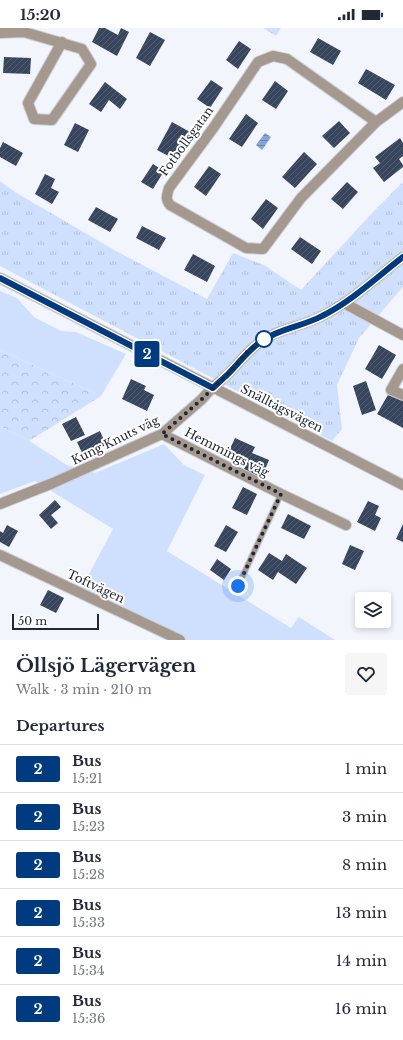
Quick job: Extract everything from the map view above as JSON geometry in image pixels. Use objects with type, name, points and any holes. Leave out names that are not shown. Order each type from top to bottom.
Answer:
[{"type":"street","points":[[0,32],[24,32],[62,42],[82,49],[91,64],[52,120],[34,119],[28,104],[62,42]]},
{"type":"street","name":"Fotbollsgatan","points":[[376,122],[287,59],[273,56],[258,62],[214,127],[169,188],[166,196],[167,201],[170,205],[246,248],[263,249],[301,198],[376,122],[403,102]]},
{"type":"street","name":"Kung Knuts väg","points":[[0,504],[54,483],[162,434],[229,373],[247,352],[264,339],[280,331],[296,327],[321,317],[344,303],[403,256]]},
{"type":"street","name":"Snälltågsvägen","points":[[0,278],[403,485]]},
{"type":"street","points":[[344,303],[403,336]]},
{"type":"street","points":[[403,369],[391,390],[403,395]]},
{"type":"street","name":"Hemmings väg","points":[[162,434],[346,526]]},
{"type":"street","name":"Toftvägen","points":[[0,555],[180,640]]},
{"type":"lane","points":[[238,586],[281,494]]},
{"type":"green space","points":[[263,28],[281,28],[276,36]]},
{"type":"green space","points":[[0,181],[15,192],[116,251],[207,299],[233,253],[264,265],[301,290],[373,212],[403,182],[403,287],[359,338],[337,385],[342,429],[332,441],[0,266]]},
{"type":"green space","points":[[0,291],[17,298],[34,317],[61,331],[76,332],[126,354],[101,396],[0,350]]},
{"type":"green space","points":[[0,350],[101,396],[29,441],[0,426]]},
{"type":"green space","points":[[0,426],[29,441],[67,465],[95,473],[164,444],[184,465],[205,475],[167,551],[291,628],[299,617],[335,640],[187,640],[82,587],[113,529],[35,481],[0,494]]},
{"type":"water","points":[[265,133],[271,137],[262,150],[256,145]]},
{"type":"building","points":[[99,28],[105,28],[118,35],[121,28],[129,32],[117,56],[92,42]]},
{"type":"building","points":[[150,32],[165,40],[150,66],[136,58]]},
{"type":"building","points":[[318,38],[341,51],[333,65],[310,52]]},
{"type":"building","points":[[239,41],[251,49],[238,69],[226,60]]},
{"type":"building","points":[[4,57],[31,58],[30,74],[3,73]]},
{"type":"building","points":[[366,69],[395,85],[386,100],[358,83]]},
{"type":"building","points":[[211,80],[223,88],[210,108],[197,99]]},
{"type":"building","points":[[275,81],[288,91],[276,109],[262,100]]},
{"type":"building","points":[[105,82],[127,99],[120,109],[109,100],[101,112],[89,104]]},
{"type":"building","points":[[246,114],[258,123],[242,147],[229,139]]},
{"type":"building","points":[[339,121],[350,133],[334,148],[322,136]]},
{"type":"building","points":[[172,122],[190,132],[174,159],[157,150]]},
{"type":"building","points":[[75,123],[89,130],[78,152],[64,145]]},
{"type":"building","points":[[400,138],[403,143],[403,156],[399,159],[403,167],[384,182],[373,168],[380,163],[375,157]]},
{"type":"building","points":[[3,142],[23,153],[16,166],[0,157],[0,148]]},
{"type":"building","points":[[304,152],[317,164],[295,188],[282,177]]},
{"type":"building","points":[[153,164],[164,171],[153,189],[141,182]]},
{"type":"building","points":[[209,166],[221,174],[206,196],[194,187]]},
{"type":"building","points":[[45,174],[55,179],[51,188],[59,192],[52,204],[35,194]]},
{"type":"building","points":[[347,182],[358,192],[343,209],[331,199]]},
{"type":"building","points":[[266,199],[278,208],[263,229],[251,219]]},
{"type":"building","points":[[96,207],[118,219],[110,232],[88,220]]},
{"type":"building","points":[[142,226],[166,238],[159,250],[136,238]]},
{"type":"building","points":[[300,237],[321,251],[312,264],[291,249]]},
{"type":"building","points":[[193,254],[215,266],[207,282],[184,270]]},
{"type":"building","points":[[379,345],[396,355],[382,379],[365,369]]},
{"type":"building","points":[[131,379],[146,386],[144,390],[154,395],[147,411],[122,399]]},
{"type":"building","points":[[366,381],[376,410],[362,415],[353,386]]},
{"type":"building","points":[[389,393],[403,400],[403,428],[377,414]]},
{"type":"building","points":[[76,417],[85,435],[71,441],[62,424]]},
{"type":"building","points":[[100,431],[106,445],[83,455],[77,442]]},
{"type":"building","points":[[235,438],[255,447],[252,453],[269,460],[261,479],[243,471],[248,461],[228,453]]},
{"type":"building","points":[[243,487],[257,494],[247,515],[232,508]]},
{"type":"building","points":[[55,500],[61,507],[51,515],[58,523],[51,529],[39,515]]},
{"type":"building","points":[[368,501],[379,506],[375,515],[381,518],[375,531],[357,522]]},
{"type":"building","points":[[288,514],[311,526],[304,539],[281,528]]},
{"type":"building","points":[[403,524],[403,542],[396,539]]},
{"type":"building","points":[[7,525],[18,531],[9,547],[0,542],[0,531],[3,533]]},
{"type":"building","points":[[226,525],[238,532],[226,552],[214,546]]},
{"type":"building","points":[[350,545],[364,551],[355,570],[342,564]]},
{"type":"building","points":[[269,553],[282,561],[286,554],[307,568],[296,584],[278,572],[273,580],[258,570]]},
{"type":"building","points":[[217,559],[231,569],[224,580],[210,570]]},
{"type":"building","points":[[48,590],[64,598],[56,613],[40,605]]},
{"type":"bus line","name":"2","points":[[0,278],[213,388],[229,373],[247,352],[264,339],[280,331],[296,327],[321,317],[336,308],[403,257]]},
{"type":"route","points":[[238,586],[281,494],[162,434],[229,373],[247,352],[264,339]]}]
